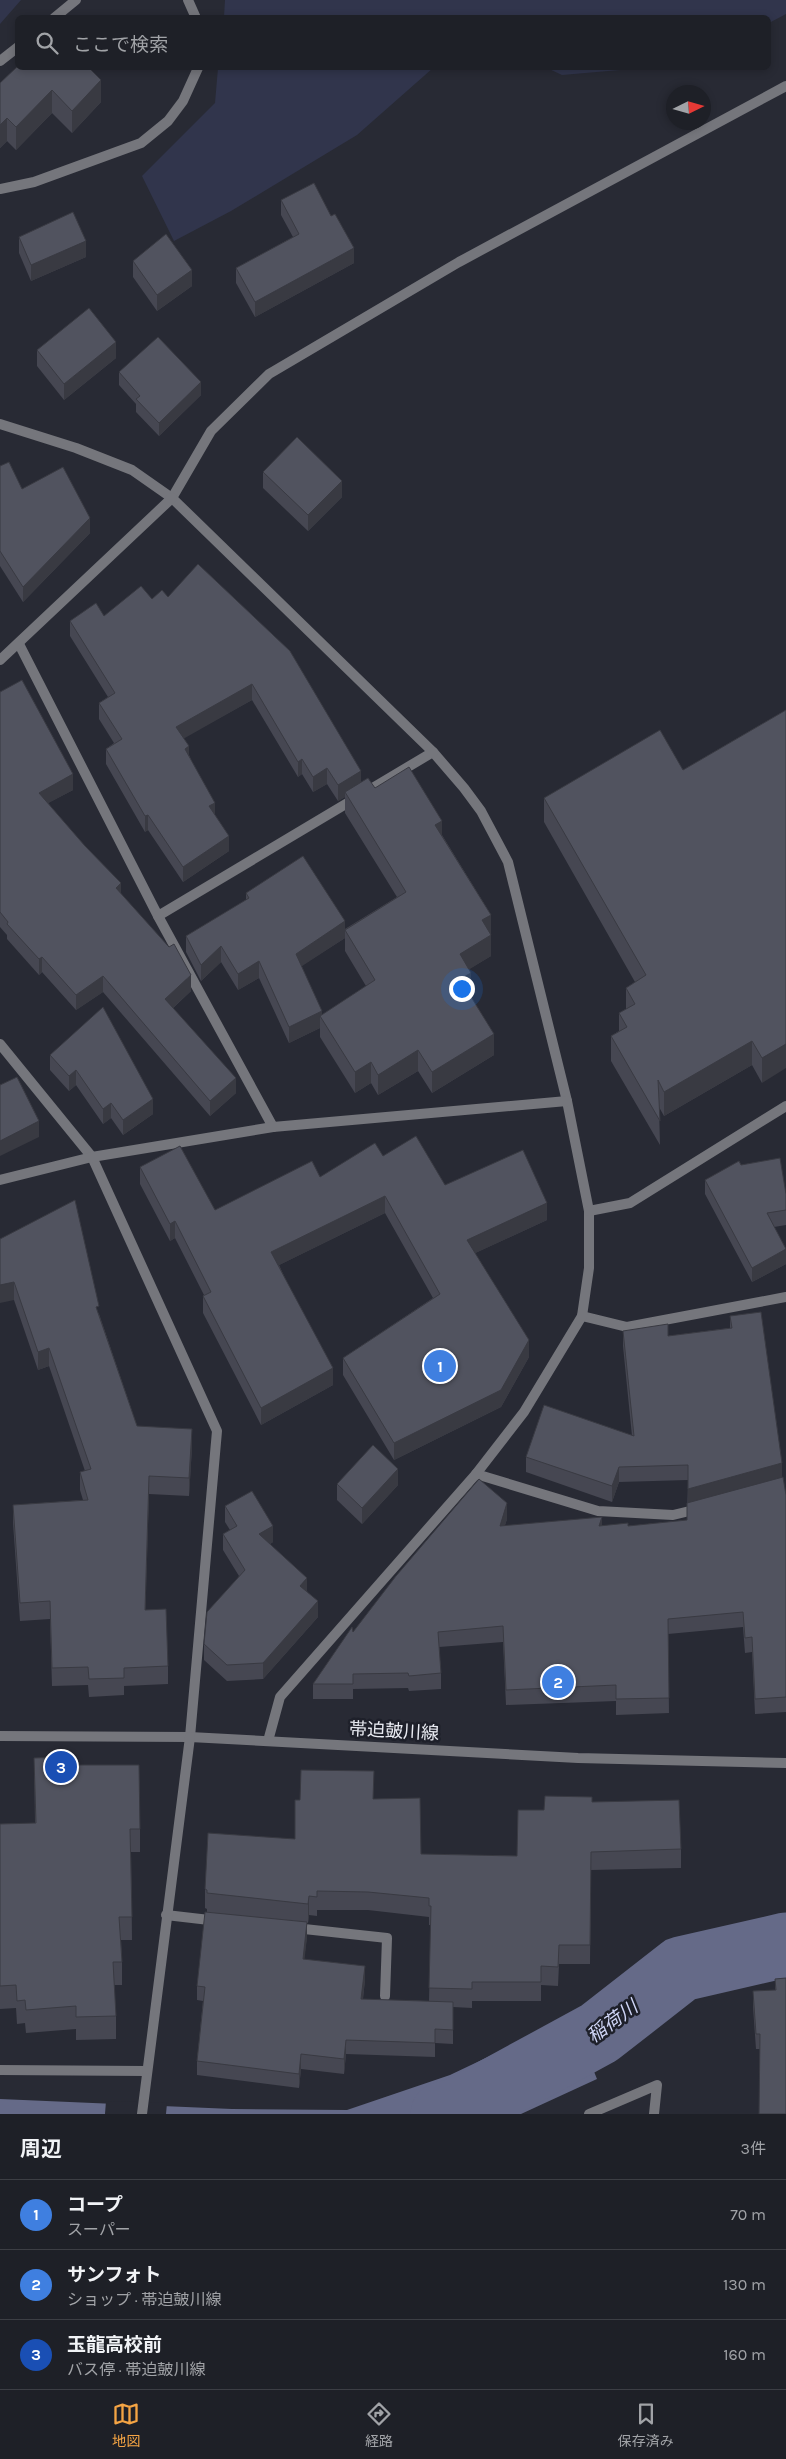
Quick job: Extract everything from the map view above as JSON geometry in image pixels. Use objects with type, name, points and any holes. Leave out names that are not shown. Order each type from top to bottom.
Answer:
[{"type":"street","points":[[58,15],[76,0]]},
{"type":"street","points":[[188,0],[195,15]]},
{"type":"street","points":[[0,61],[15,49]]},
{"type":"street","points":[[0,190],[34,182],[141,143],[168,120],[183,100],[197,70]]},
{"type":"street","points":[[0,660],[20,644],[172,498],[211,431],[269,374],[459,262],[786,86]]},
{"type":"street","points":[[0,424],[76,448],[132,470],[172,498],[433,752],[464,788],[481,811],[508,862],[567,1101],[588,1211],[589,1268],[582,1316],[524,1412],[476,1474],[280,1697],[268,1741]]},
{"type":"street","points":[[20,644],[158,916],[273,1127]]},
{"type":"street","points":[[158,916],[433,752]]},
{"type":"street","points":[[0,1044],[92,1157],[217,1431],[190,1737],[142,2114]]},
{"type":"street","points":[[0,1180],[92,1157],[273,1127],[567,1101]]},
{"type":"street","points":[[588,1211],[630,1203],[786,1106]]},
{"type":"street","points":[[582,1316],[626,1327],[786,1297]]},
{"type":"street","points":[[476,1474],[598,1511],[673,1515],[710,1506]]},
{"type":"street","name":"帯迫皷川線","points":[[0,1736],[190,1737],[578,1758],[786,1763]]},
{"type":"street","points":[[166,1915],[234,1922]]},
{"type":"street","points":[[282,1927],[387,1938],[385,1996]]},
{"type":"street","points":[[0,2070],[146,2076]]},
{"type":"street","points":[[589,2114],[657,2085],[654,2114]]},
{"type":"shaded area","points":[[0,0],[21,0],[0,24]]},
{"type":"shaded area","points":[[225,0],[786,0],[786,14],[771,22],[771,15],[224,15]]},
{"type":"shaded area","points":[[218,70],[431,70],[357,135],[231,211],[174,241],[142,176],[215,103]]},
{"type":"shaded area","points":[[551,70],[620,70],[562,75]]},
{"type":"shaded area","points":[[572,2017],[597,2079],[521,2114],[0,2114],[0,2099],[232,2109],[347,2110],[450,2075]]},
{"type":"pier","points":[[106,2101],[167,2103],[166,2114],[105,2114]]},
{"type":"building","points":[[15,69],[91,70],[101,80],[72,111],[52,90],[16,127],[7,118],[0,125],[0,83]]},
{"type":"building","points":[[314,183],[331,216],[335,214],[354,248],[255,302],[236,268],[299,234],[281,200]]},
{"type":"building","points":[[73,212],[86,241],[31,265],[19,237]]},
{"type":"building","points":[[166,234],[192,270],[157,295],[133,261]]},
{"type":"building","points":[[89,308],[116,342],[64,384],[37,350]]},
{"type":"building","points":[[158,337],[201,382],[159,423],[136,399],[140,396],[119,372]]},
{"type":"building","points":[[297,437],[342,481],[308,515],[263,472]]},
{"type":"building","points":[[9,462],[22,489],[63,467],[90,518],[23,587],[0,551],[0,466]]},
{"type":"building","points":[[198,564],[290,651],[361,771],[338,785],[327,768],[313,777],[302,759],[298,762],[252,684],[176,727],[189,746],[185,749],[215,803],[209,806],[229,836],[183,867],[148,815],[145,816],[106,749],[122,739],[99,703],[115,693],[70,621],[96,603],[104,616],[141,586],[152,599],[162,590],[168,597]]},
{"type":"building","points":[[22,680],[73,774],[39,793],[85,846],[121,883],[116,888],[169,947],[174,944],[191,975],[165,999],[236,1078],[210,1101],[103,976],[76,995],[42,957],[39,959],[7,924],[8,922],[0,912],[0,692]]},
{"type":"building","points":[[786,710],[786,1044],[762,1058],[752,1041],[664,1092],[658,1080],[660,1121],[611,1036],[627,1027],[619,1013],[635,1004],[626,988],[646,975],[544,798],[660,730],[683,770]]},
{"type":"building","points":[[409,767],[442,821],[435,825],[491,915],[482,920],[491,935],[460,954],[471,973],[460,979],[494,1034],[432,1072],[418,1050],[378,1075],[371,1062],[355,1072],[320,1016],[375,980],[345,930],[406,892],[345,792],[368,778],[375,788]]},
{"type":"building","points":[[303,856],[345,921],[296,954],[322,1011],[289,1027],[259,961],[238,974],[221,946],[201,965],[186,936],[249,898],[246,893]]},
{"type":"building","points":[[103,1007],[153,1099],[123,1120],[111,1103],[103,1109],[76,1070],[69,1076],[50,1055]]},
{"type":"building","points":[[17,1077],[39,1121],[0,1141],[0,1085]]},
{"type":"building","points":[[416,1136],[445,1185],[523,1150],[547,1203],[467,1240],[529,1340],[501,1390],[394,1443],[343,1358],[440,1294],[385,1196],[271,1252],[333,1368],[261,1408],[203,1296],[211,1292],[175,1221],[170,1224],[140,1167],[180,1146],[215,1210],[312,1161],[320,1177],[375,1143],[383,1156]]},
{"type":"building","points":[[780,1158],[786,1194],[786,1210],[767,1213],[786,1249],[752,1268],[705,1180],[739,1161],[741,1165]]},
{"type":"building","points":[[75,1200],[99,1306],[96,1307],[137,1426],[192,1429],[189,1478],[149,1476],[145,1610],[166,1609],[168,1666],[124,1668],[124,1678],[89,1679],[88,1667],[52,1668],[50,1601],[20,1603],[13,1505],[88,1500],[80,1472],[91,1469],[49,1348],[38,1352],[14,1282],[0,1285],[0,1239]]},
{"type":"building","points":[[761,1312],[782,1463],[688,1489],[688,1465],[619,1467],[612,1486],[526,1457],[544,1405],[634,1436],[623,1331],[668,1324],[668,1336],[732,1328],[730,1316]]},
{"type":"building","points":[[373,1445],[398,1469],[362,1508],[337,1484]]},
{"type":"building","points":[[783,1477],[786,1495],[786,1697],[755,1699],[752,1637],[745,1638],[743,1612],[668,1619],[669,1698],[616,1699],[616,1685],[506,1690],[503,1626],[438,1632],[441,1673],[409,1676],[408,1673],[353,1674],[353,1684],[313,1684],[352,1627],[353,1632],[396,1576],[479,1479],[507,1503],[500,1526],[602,1517],[599,1526],[628,1523],[628,1526],[687,1520],[687,1503]]},
{"type":"building","points":[[252,1491],[273,1526],[259,1534],[307,1578],[300,1586],[318,1601],[263,1663],[227,1665],[204,1644],[207,1612],[245,1570],[223,1534],[237,1526],[225,1506]]},
{"type":"building","points":[[67,1757],[67,1765],[139,1765],[140,1829],[130,1829],[132,1917],[119,1917],[122,1962],[113,1962],[116,2016],[76,2017],[76,2006],[26,2010],[25,2000],[17,2001],[16,1985],[0,1986],[0,1824],[36,1823],[34,1758]]},
{"type":"building","points":[[301,1770],[374,1771],[373,1799],[420,1798],[421,1854],[517,1856],[518,1810],[544,1810],[545,1796],[592,1797],[592,1802],[679,1800],[681,1849],[591,1852],[590,1945],[559,1945],[558,1967],[541,1966],[541,1982],[472,1982],[472,1989],[429,1988],[431,1906],[429,1906],[429,1898],[368,1892],[317,1891],[317,1897],[309,1896],[308,1904],[207,1893],[205,1889],[208,1833],[295,1839],[295,1800],[300,1800]]},
{"type":"building","points":[[205,1912],[307,1922],[303,1959],[365,1966],[361,1999],[453,2002],[453,2030],[435,2029],[435,2043],[346,2040],[344,2059],[301,2054],[299,2074],[197,2061],[205,1987],[197,1986]]},
{"type":"building","points":[[786,1978],[786,2114],[759,2114],[760,2034],[756,2034],[753,1991],[776,1990],[775,1979]]},
{"type":"waterway","name":"稲荷川","points":[[443,2114],[456,2111],[599,2033],[681,1969],[786,1945]]},
{"type":"place","name":"コープ","points":[[440,1366]]},
{"type":"place","name":"サンフォト","points":[[558,1682]]},
{"type":"place","name":"玉龍高校前","points":[[61,1767]]}]
